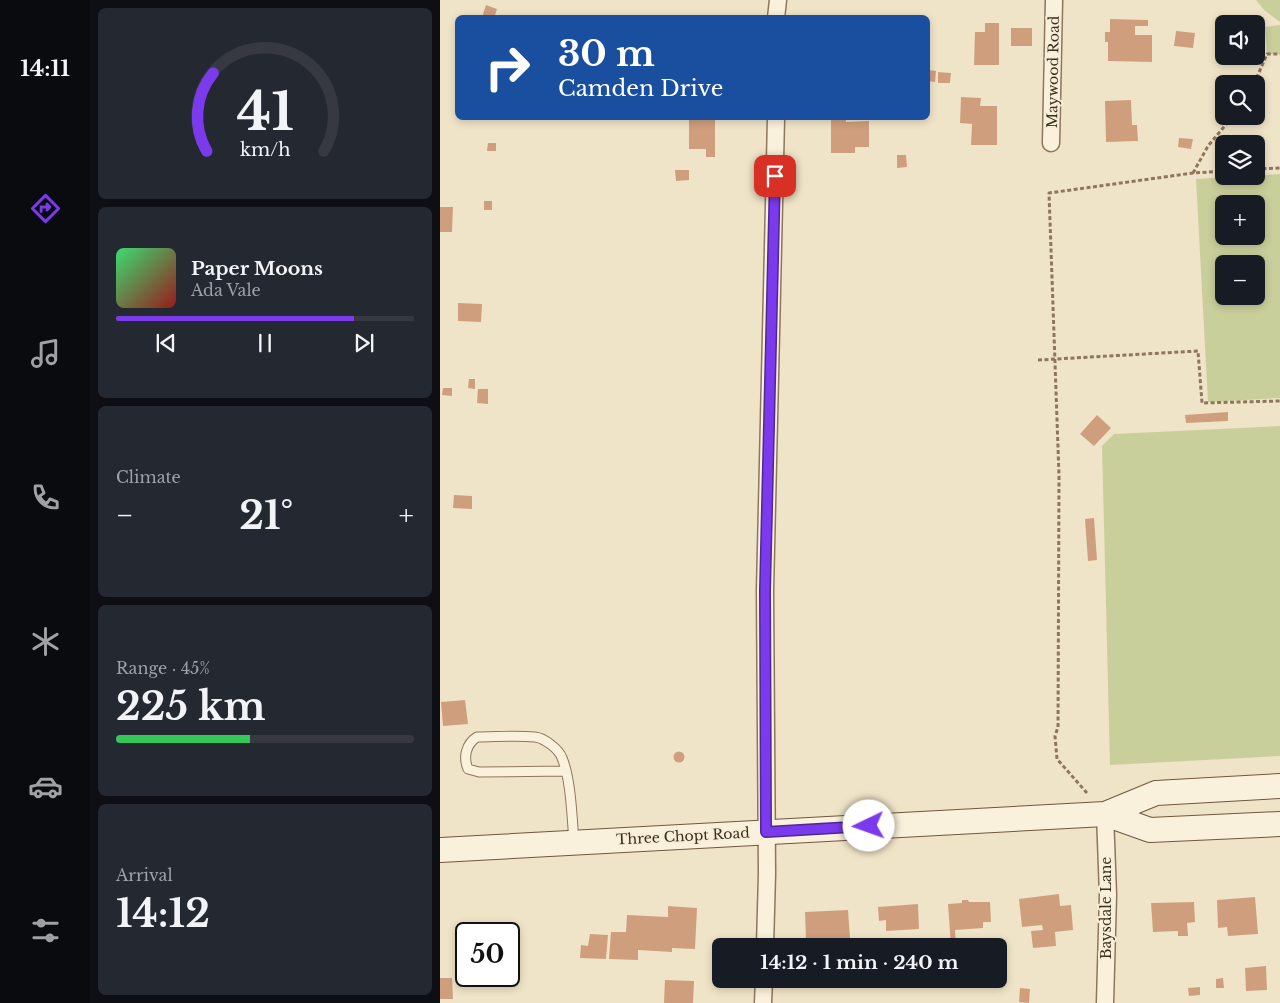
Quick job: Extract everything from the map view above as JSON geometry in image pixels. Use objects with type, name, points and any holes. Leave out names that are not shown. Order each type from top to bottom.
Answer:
[{"type":"main road","name":"Three Chopt Road","points":[[440,850],[1106,814],[1156,793],[1280,786]]},
{"type":"main road","name":"Three Chopt Road","points":[[1106,814],[1150,830],[1280,824]]},
{"type":"street","points":[[776,15],[778,0]]},
{"type":"street","name":"Maywood Road","points":[[1051,143],[1054,0]]},
{"type":"street","points":[[764,938],[766,832],[765,591],[776,120]]},
{"type":"street","name":"Baysdale Lane","points":[[1105,1003],[1108,895],[1106,814]]},
{"type":"street","points":[[763,1003],[764,988]]},
{"type":"lane","points":[[565,770],[479,772],[468,768],[466,763],[468,747],[471,741],[477,737],[537,737],[550,744],[562,756],[565,770],[574,842]]},
{"type":"path","points":[[1258,75],[1267,54],[1280,54]]},
{"type":"path","points":[[1193,174],[1208,146],[1226,125]]},
{"type":"path","points":[[1265,169],[1280,168]]},
{"type":"path","points":[[1106,814],[1057,759],[1055,736],[1058,727],[1059,476],[1049,193],[1215,172]]},
{"type":"path","points":[[1038,360],[1198,351],[1202,403],[1280,401]]},
{"type":"green space","points":[[1256,0],[1280,0],[1280,22],[1264,10]]},
{"type":"green space","points":[[1280,25],[1280,54],[1267,54],[1265,27]]},
{"type":"green space","points":[[1280,174],[1280,398],[1208,402],[1196,179],[1215,178],[1215,185],[1265,185],[1265,175]]},
{"type":"green space","points":[[1280,426],[1280,756],[1110,765],[1102,446],[1114,434]]},
{"type":"building","points":[[486,5],[497,9],[495,15],[483,15]]},
{"type":"building","points":[[1110,19],[1148,20],[1148,26],[1135,26],[1135,35],[1152,35],[1152,62],[1108,61],[1108,42],[1105,42],[1105,32],[1110,32]]},
{"type":"building","points":[[985,23],[999,23],[999,65],[974,65],[975,32],[985,32]]},
{"type":"building","points":[[1011,28],[1032,28],[1032,46],[1011,46]]},
{"type":"building","points":[[1176,31],[1195,33],[1193,48],[1174,46]]},
{"type":"building","points":[[930,70],[936,71],[935,82],[930,81]]},
{"type":"building","points":[[938,72],[951,73],[950,83],[938,83]]},
{"type":"building","points":[[961,97],[981,98],[980,106],[997,106],[997,145],[971,145],[972,124],[960,123]]},
{"type":"building","points":[[1131,100],[1132,125],[1137,125],[1138,141],[1106,142],[1105,101]]},
{"type":"building","points":[[689,120],[715,120],[715,157],[706,157],[706,149],[689,149]]},
{"type":"building","points":[[831,120],[846,120],[846,122],[869,121],[869,147],[855,147],[855,153],[831,153]]},
{"type":"building","points":[[1179,138],[1193,139],[1191,149],[1178,147]]},
{"type":"building","points":[[488,143],[496,143],[496,151],[487,151]]},
{"type":"building","points":[[897,155],[906,155],[907,167],[897,168]]},
{"type":"building","points":[[675,170],[689,170],[689,180],[676,181]]},
{"type":"building","points":[[484,201],[492,201],[492,210],[484,210]]},
{"type":"building","points":[[440,207],[453,207],[452,232],[440,232]]},
{"type":"building","points":[[458,303],[482,304],[481,322],[458,321]]},
{"type":"building","points":[[469,379],[475,379],[475,389],[468,388]]},
{"type":"building","points":[[443,388],[452,388],[452,396],[442,395]]},
{"type":"building","points":[[478,389],[488,389],[488,404],[477,403]]},
{"type":"building","points":[[1228,412],[1228,421],[1186,423],[1185,415]]},
{"type":"building","points":[[1097,415],[1111,428],[1094,446],[1080,434]]},
{"type":"building","points":[[454,495],[472,496],[472,509],[453,508]]},
{"type":"building","points":[[1094,518],[1097,560],[1088,561],[1085,519]]},
{"type":"building","points":[[465,700],[468,724],[443,726],[441,702]]},
{"type":"building","points":[[677,752],[681,752],[684,757],[683,761],[677,762],[674,759],[674,755]]},
{"type":"building","points":[[1059,894],[1060,906],[1071,905],[1073,930],[1055,932],[1056,946],[1033,948],[1031,931],[1043,930],[1042,925],[1022,927],[1019,899]]},
{"type":"building","points":[[1255,897],[1258,934],[1228,936],[1227,927],[1218,928],[1217,900]]},
{"type":"building","points":[[962,900],[990,902],[991,922],[983,922],[983,928],[955,930],[956,938],[950,938],[948,904],[962,903]]},
{"type":"building","points":[[1194,902],[1195,922],[1187,923],[1188,936],[1178,936],[1178,931],[1153,932],[1151,903]]},
{"type":"building","points":[[918,904],[919,929],[886,931],[886,920],[879,921],[878,907]]},
{"type":"building","points":[[668,906],[697,908],[695,949],[672,948],[672,952],[638,950],[638,960],[609,959],[611,932],[626,932],[627,915],[668,917]]},
{"type":"building","points":[[848,910],[850,938],[806,938],[805,912]]},
{"type":"building","points":[[590,934],[608,935],[606,959],[580,958],[581,945],[588,946]]},
{"type":"building","points":[[1266,966],[1267,990],[1246,991],[1245,968]]},
{"type":"building","points":[[440,978],[452,978],[453,999],[440,999]]},
{"type":"building","points":[[1223,978],[1224,988],[1216,988],[1216,979]]},
{"type":"building","points":[[665,980],[694,981],[693,1003],[664,1003]]},
{"type":"building","points":[[1200,987],[1200,995],[1189,996],[1188,988]]},
{"type":"building","points":[[1020,988],[1030,989],[1029,1003],[1019,1002]]},
{"type":"route","points":[[775,176],[765,591],[766,832],[869,826]]}]
